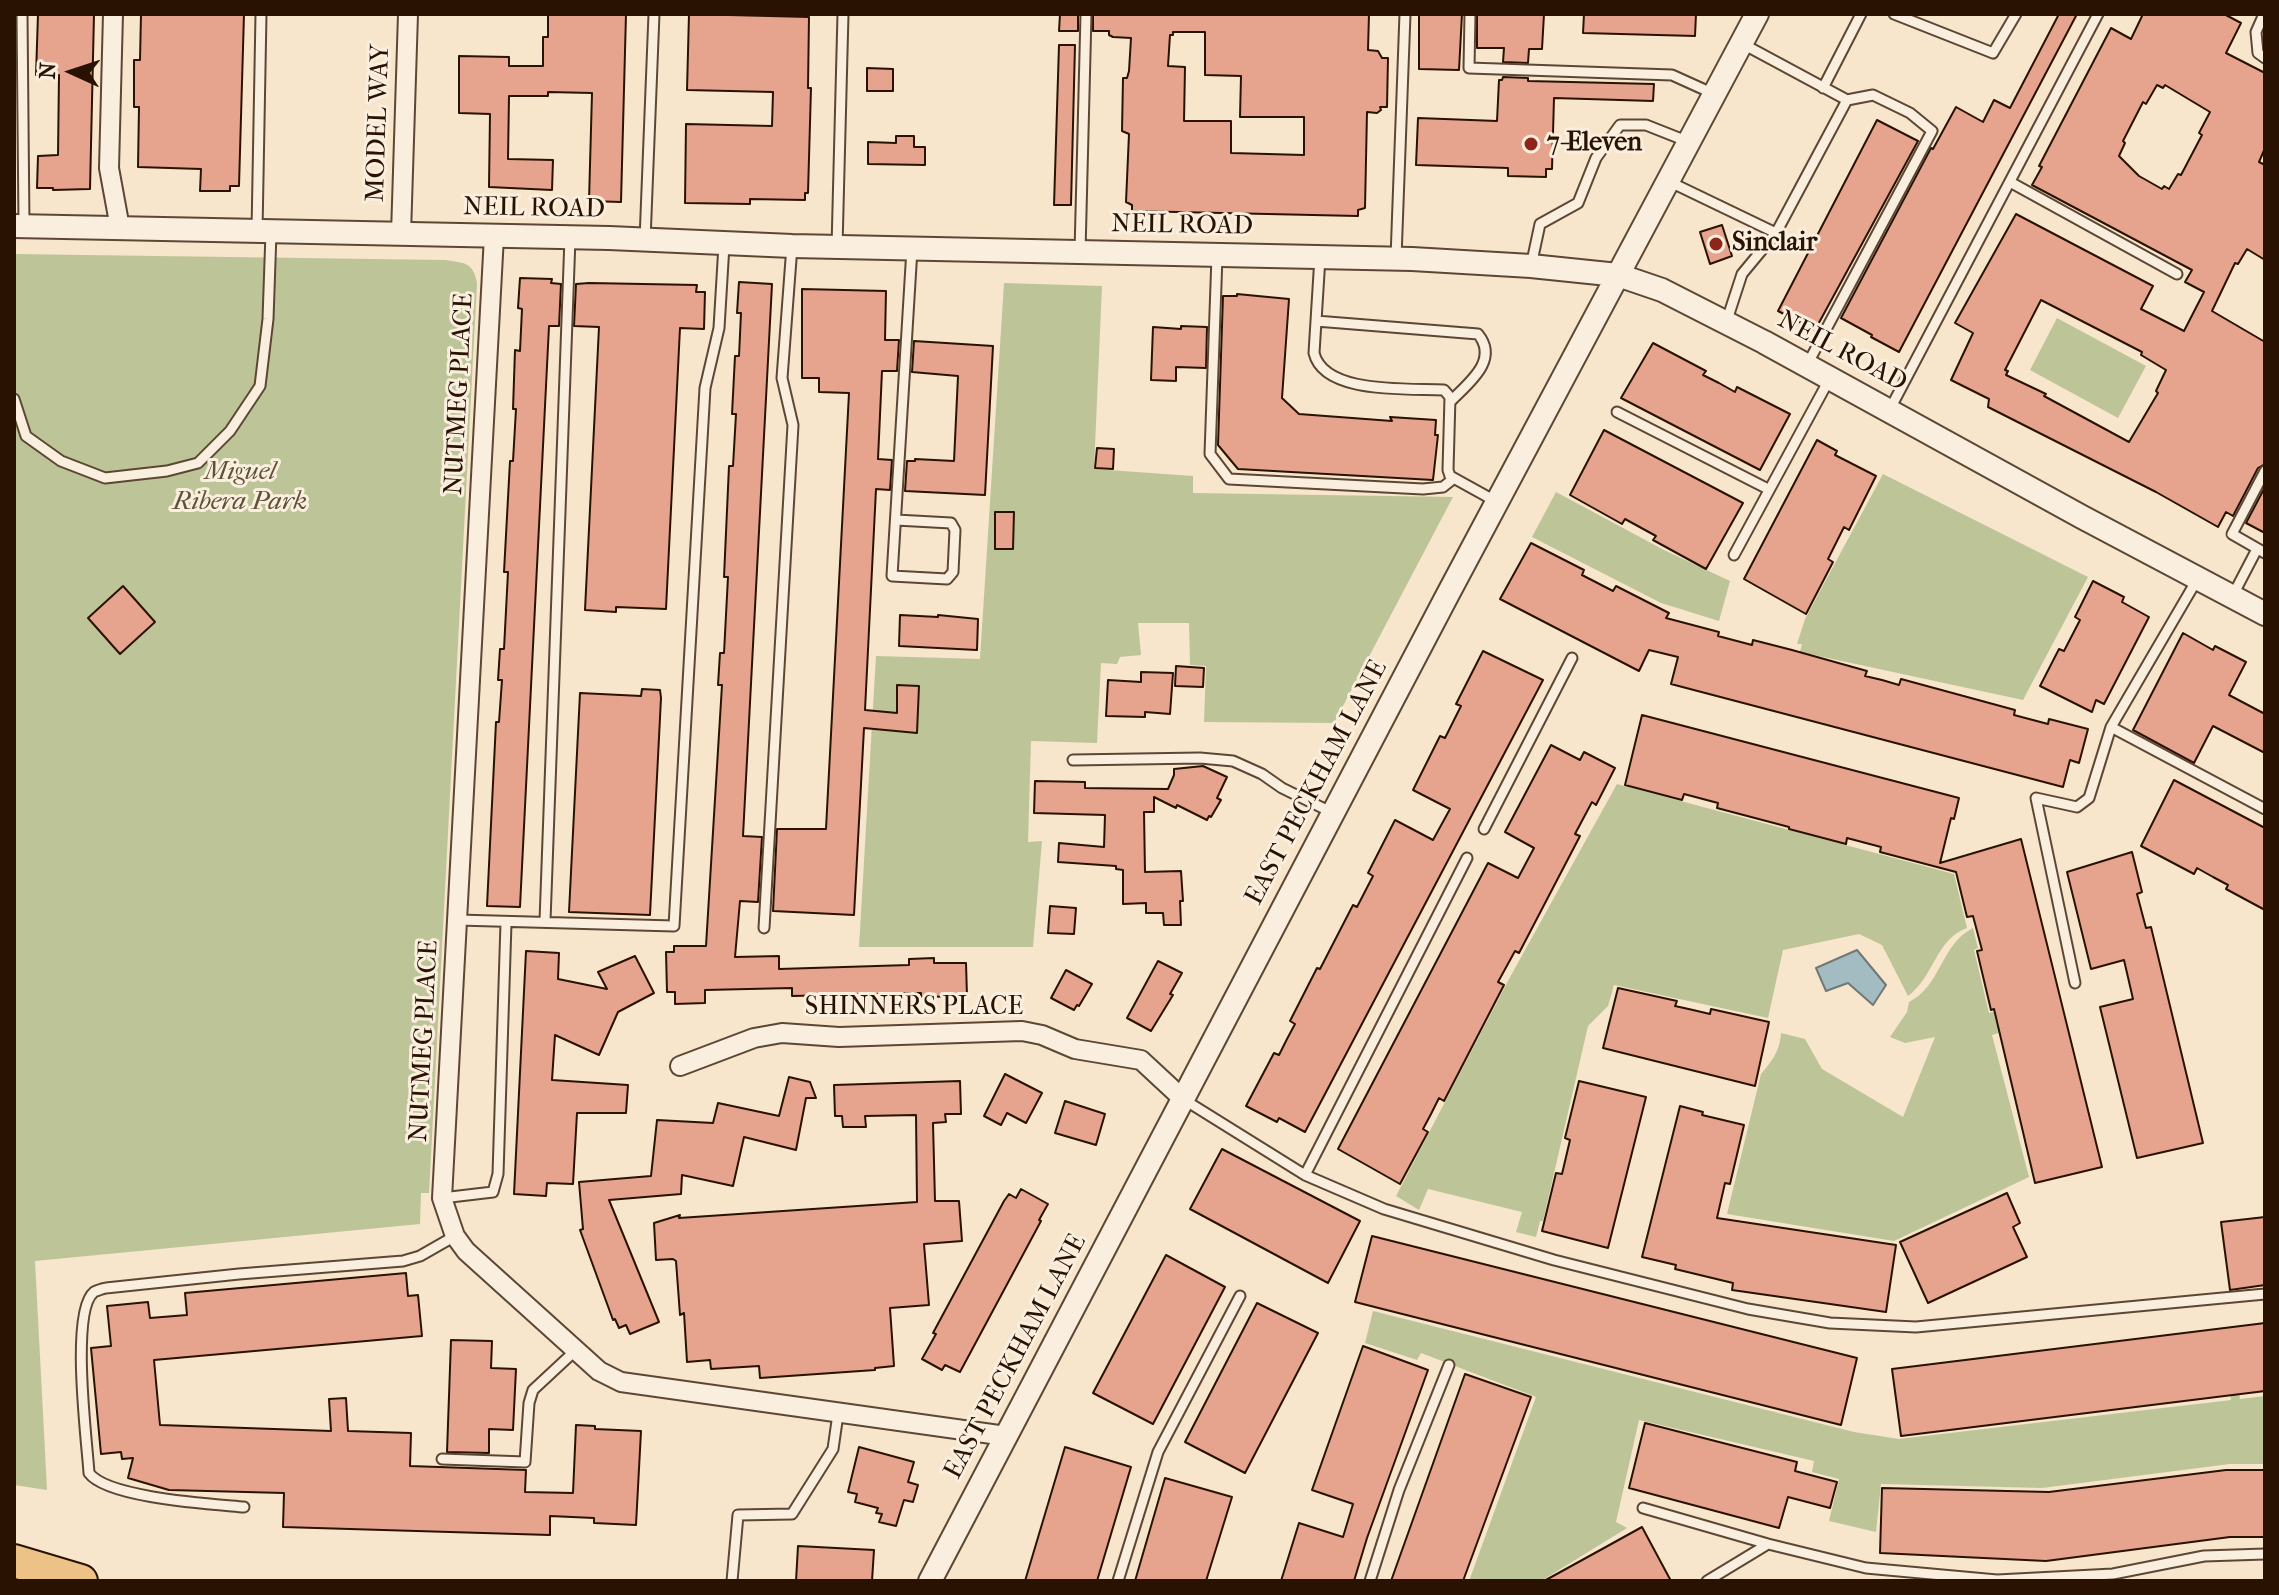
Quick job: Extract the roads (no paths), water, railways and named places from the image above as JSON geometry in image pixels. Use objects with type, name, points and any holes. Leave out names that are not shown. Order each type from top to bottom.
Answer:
[{"type":"highway","points":[[14,1561],[81,1581]]},
{"type":"highway","points":[[14,1577],[37,1581]]},
{"type":"street","points":[[113,14],[109,168],[120,228]]},
{"type":"street","name":"MODEL WAY","points":[[401,234],[408,14]]},
{"type":"street","name":"EAST PECKHAM LANE","points":[[930,1581],[1757,14]]},
{"type":"street","name":"NEIL ROAD","points":[[19,226],[1396,259],[1531,266],[1618,275],[1662,290],[1830,377],[2265,614]]},
{"type":"street","name":"NUTMEG PLACE","points":[[494,236],[442,1198],[455,1236],[466,1251],[599,1371],[621,1382],[1006,1436]]},
{"type":"street","name":"SHINNERS PLACE","points":[[680,1066],[754,1038],[782,1033],[839,1037],[1022,1031],[1042,1035],[1075,1049],[1141,1060],[1183,1099]]},
{"type":"lane","points":[[19,226],[22,14]]},
{"type":"lane","points":[[14,399],[26,436],[61,461],[105,478],[167,471],[198,463],[230,431],[260,386],[268,319],[261,14]]},
{"type":"lane","points":[[645,240],[654,14]]},
{"type":"lane","points":[[837,247],[843,14]]},
{"type":"lane","points":[[1080,252],[1086,14]]},
{"type":"lane","points":[[1396,259],[1405,14]]},
{"type":"lane","points":[[1470,14],[1469,68],[1672,75],[1714,94]]},
{"type":"lane","points":[[1823,88],[1861,14]]},
{"type":"lane","points":[[1894,14],[1993,53],[2016,14]]},
{"type":"lane","points":[[1890,409],[2098,14]]},
{"type":"lane","points":[[2264,14],[2256,32],[2258,53],[2265,58]]},
{"type":"lane","points":[[1741,43],[1847,100],[1873,95],[1910,113],[1932,131],[1807,365]]},
{"type":"lane","points":[[1726,323],[1742,274],[1776,233],[1847,100]]},
{"type":"lane","points":[[1531,266],[1540,224],[1578,203],[1596,158],[1620,125],[1646,125],[1689,142]]},
{"type":"lane","points":[[1668,181],[1776,233]]},
{"type":"lane","points":[[2010,182],[2177,274]]},
{"type":"lane","points":[[545,921],[570,238]]},
{"type":"lane","points":[[458,920],[674,926],[705,388],[719,328],[724,245]]},
{"type":"lane","points":[[764,928],[793,425],[782,378],[792,246]]},
{"type":"lane","points":[[896,520],[951,523],[955,530],[953,572],[947,579],[892,576],[912,249]]},
{"type":"lane","points":[[1217,255],[1210,454],[1229,479],[1423,489],[1443,487],[1453,479]]},
{"type":"lane","points":[[1320,257],[1316,363],[1326,374],[1354,385],[1444,390],[1450,397],[1448,470],[1453,479],[1497,502]]},
{"type":"lane","points":[[1316,321],[1478,334],[1485,349],[1484,367],[1450,402]]},
{"type":"lane","points":[[1734,555],[1830,377]]},
{"type":"lane","points":[[1617,412],[1768,489]]},
{"type":"lane","points":[[2232,596],[2261,551],[2232,534],[2265,471]]},
{"type":"lane","points":[[2075,983],[2036,798],[2077,807],[2089,798],[2111,727],[2198,578]]},
{"type":"lane","points":[[1484,829],[1572,658]]},
{"type":"lane","points":[[2111,727],[2265,809]]},
{"type":"lane","points":[[1073,760],[1200,758],[1233,761],[1333,813]]},
{"type":"lane","points":[[1305,1175],[1467,858]]},
{"type":"lane","points":[[442,1198],[493,1192],[498,1174],[506,923]]},
{"type":"lane","points":[[1183,1099],[1305,1175],[1384,1209],[1554,1260],[1748,1309],[1830,1323],[1916,1327],[2265,1294]]},
{"type":"lane","points":[[244,1507],[147,1496],[104,1485],[89,1473],[81,1321],[94,1291],[239,1274],[403,1261],[420,1256],[455,1236]]},
{"type":"lane","points":[[1118,1581],[1158,1452],[1240,1296]]},
{"type":"lane","points":[[442,1459],[525,1462],[529,1403],[533,1390],[576,1350]]},
{"type":"lane","points":[[1370,1581],[1399,1490],[1449,1365]]},
{"type":"lane","points":[[732,1581],[738,1515],[792,1514],[833,1449],[838,1414]]},
{"type":"lane","points":[[1643,1508],[1866,1568],[1997,1580],[2113,1574],[2204,1556],[2265,1554]]},
{"type":"lane","points":[[1707,1581],[1768,1544]]},
{"type":"water","points":[[1857,950],[1886,985],[1873,1005],[1848,983],[1826,991],[1816,968]]},
{"type":"place","name":"7-Eleven","points":[[1531,144]]},
{"type":"place","name":"Sinclair","points":[[1716,244]]},
{"type":"park label","name":"Miguel Ribera Park","points":[[240,488]]}]
